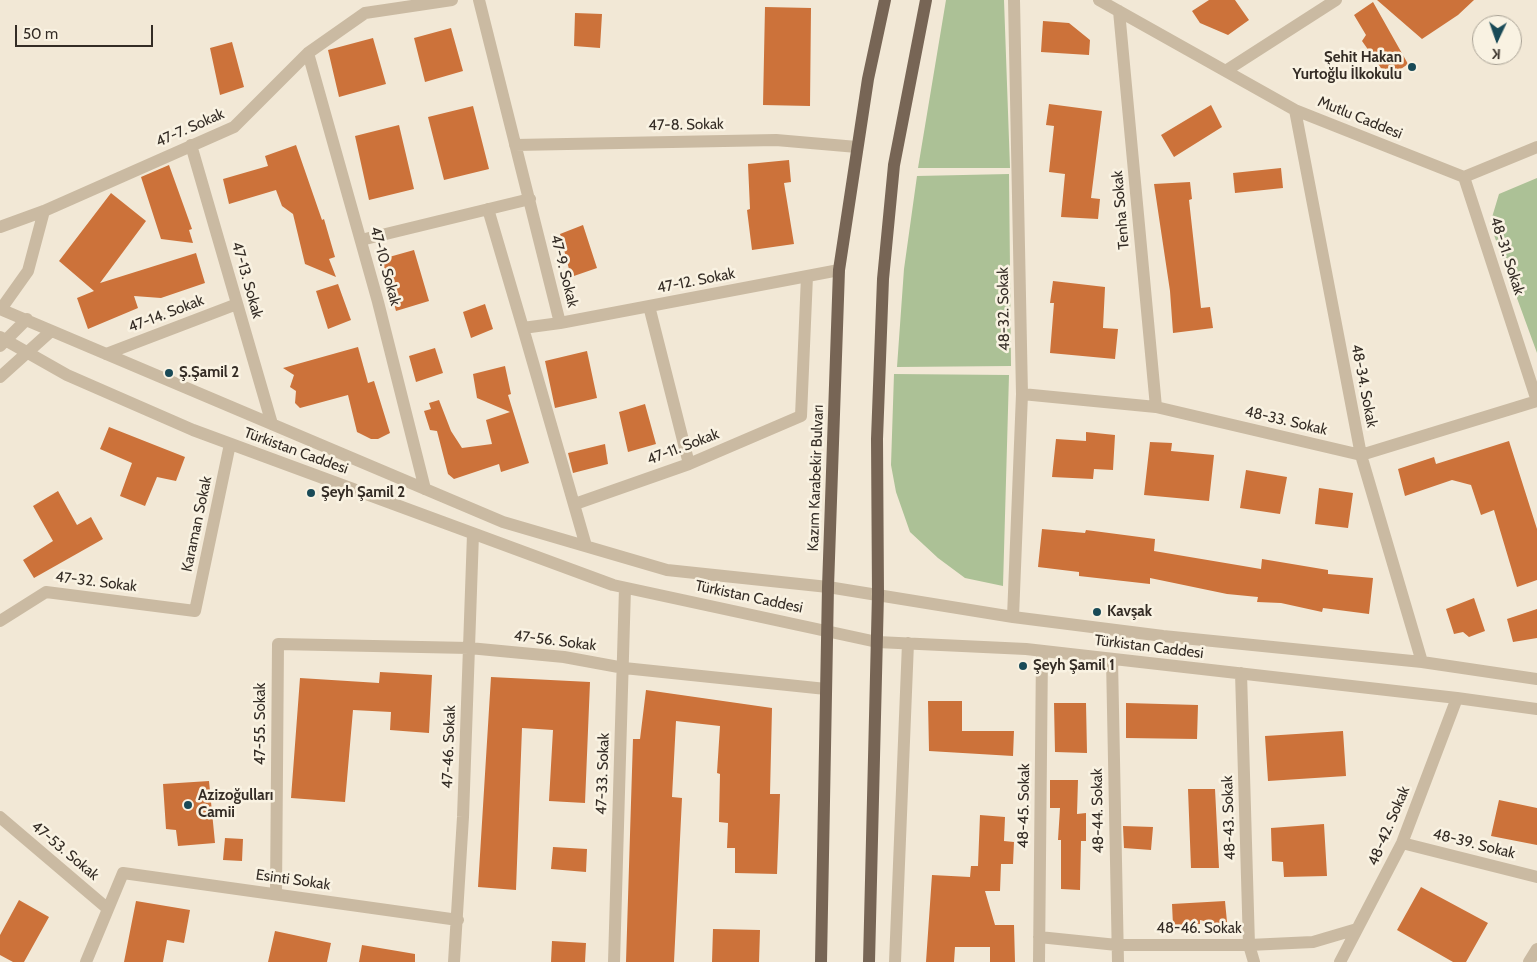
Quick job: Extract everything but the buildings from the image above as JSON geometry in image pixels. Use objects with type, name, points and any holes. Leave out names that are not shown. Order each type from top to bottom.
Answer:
[{"type":"main road","name":"Kazım Karabekir Bulvarı","points":[[821,962],[828,587],[839,270],[868,79],[885,0]]},
{"type":"main road","points":[[869,962],[878,594],[878,411],[888,218],[905,103],[926,0]]},
{"type":"street","points":[[360,0],[365,13]]},
{"type":"street","name":"47-7. Sokak","points":[[0,227],[44,211],[234,127],[308,53],[365,13],[452,0]]},
{"type":"street","name":"47-9. Sokak","points":[[479,0],[560,323],[523,328]]},
{"type":"street","name":"48-32. Sokak","points":[[1014,0],[1022,394],[1014,616]]},
{"type":"street","points":[[1227,70],[1336,0]]},
{"type":"street","name":"Mutlu Caddesi","points":[[1102,1],[1295,110],[1464,177]]},
{"type":"street","name":"Tenha Sokak","points":[[1119,10],[1156,407]]},
{"type":"street","name":"47-10. Sokak","points":[[308,53],[361,240],[426,489]]},
{"type":"street","name":"48-34. Sokak","points":[[1295,110],[1361,455],[1422,662]]},
{"type":"street","name":"47-8. Sokak","points":[[515,145],[776,140],[857,147]]},
{"type":"street","name":"47-13. Sokak","points":[[191,145],[272,424]]},
{"type":"street","points":[[1464,177],[1537,147]]},
{"type":"street","name":"48-31. Sokak","points":[[1464,177],[1537,401]]},
{"type":"street","points":[[361,240],[530,199]]},
{"type":"street","points":[[488,209],[586,546]]},
{"type":"street","points":[[0,309],[28,271],[44,211]]},
{"type":"street","name":"47-12. Sokak","points":[[560,323],[839,270]]},
{"type":"street","name":"47-11. Sokak","points":[[575,504],[689,464],[800,416],[807,276]]},
{"type":"street","name":"47-14. Sokak","points":[[106,354],[238,304]]},
{"type":"street","points":[[649,306],[689,464]]},
{"type":"street","name":"Türkistan Caddesi","points":[[0,309],[27,319],[50,332],[503,522],[668,570],[828,587],[1014,616],[1163,636],[1422,662],[1537,679]]},
{"type":"street","points":[[2,341],[27,319]]},
{"type":"street","points":[[0,378],[50,332]]},
{"type":"street","name":"Türkistan Caddesi","points":[[2,341],[28,352],[67,375],[193,430],[625,588],[876,642],[1042,651],[1457,698],[1537,709]]},
{"type":"street","name":"48-33. Sokak","points":[[1022,394],[1156,407],[1361,455]]},
{"type":"street","points":[[1361,455],[1537,401]]},
{"type":"street","name":"Karaman Sokak","points":[[195,611],[230,444]]},
{"type":"street","name":"47-46. Sokak","points":[[454,962],[458,920],[473,534]]},
{"type":"street","name":"47-33. Sokak","points":[[614,962],[625,588]]},
{"type":"street","name":"47-32. Sokak","points":[[0,621],[46,592],[195,611]]},
{"type":"street","points":[[895,962],[908,643]]},
{"type":"street","name":"47-56. Sokak","points":[[278,644],[469,648],[564,657],[624,668],[826,689]]},
{"type":"street","name":"47-55. Sokak","points":[[276,894],[278,644]]},
{"type":"street","name":"48-45. Sokak","points":[[1039,962],[1042,651]]},
{"type":"street","name":"48-44. Sokak","points":[[1112,659],[1118,962]]},
{"type":"street","name":"48-43. Sokak","points":[[1241,673],[1250,945],[1254,962]]},
{"type":"street","name":"48-42. Sokak","points":[[1340,962],[1402,843],[1457,698]]},
{"type":"street","name":"47-53. Sokak","points":[[0,817],[108,909]]},
{"type":"street","name":"48-39. Sokak","points":[[1402,843],[1537,877]]},
{"type":"street","name":"Esinti Sokak","points":[[108,909],[123,873],[458,920]]},
{"type":"street","points":[[86,962],[108,909]]},
{"type":"street","name":"48-46. Sokak","points":[[1039,937],[1117,945],[1250,945],[1312,942],[1357,929]]},
{"type":"street","points":[[1530,962],[1537,949]]},
{"type":"green space","points":[[946,0],[1004,0],[1010,168],[918,168]]},
{"type":"green space","points":[[1009,174],[1011,366],[897,367],[904,269],[917,176]]},
{"type":"green space","points":[[1537,178],[1537,353],[1490,224],[1499,194]]},
{"type":"green space","points":[[894,374],[1009,375],[1003,586],[965,578],[938,558],[910,532],[896,492],[891,465]]},
{"type":"place","name":"Şehit Hakan Yurtoğlu İlkokulu","points":[[1412,67]]},
{"type":"place","name":"Ş.Şamil 2","points":[[169,373]]},
{"type":"place","name":"Şeyh Şamil 2","points":[[311,493]]},
{"type":"place","name":"Kavşak","points":[[1097,612]]},
{"type":"place","name":"Şeyh Şamil 1","points":[[1023,666]]},
{"type":"place","name":"Azizoğulları Camii","points":[[188,805]]}]
